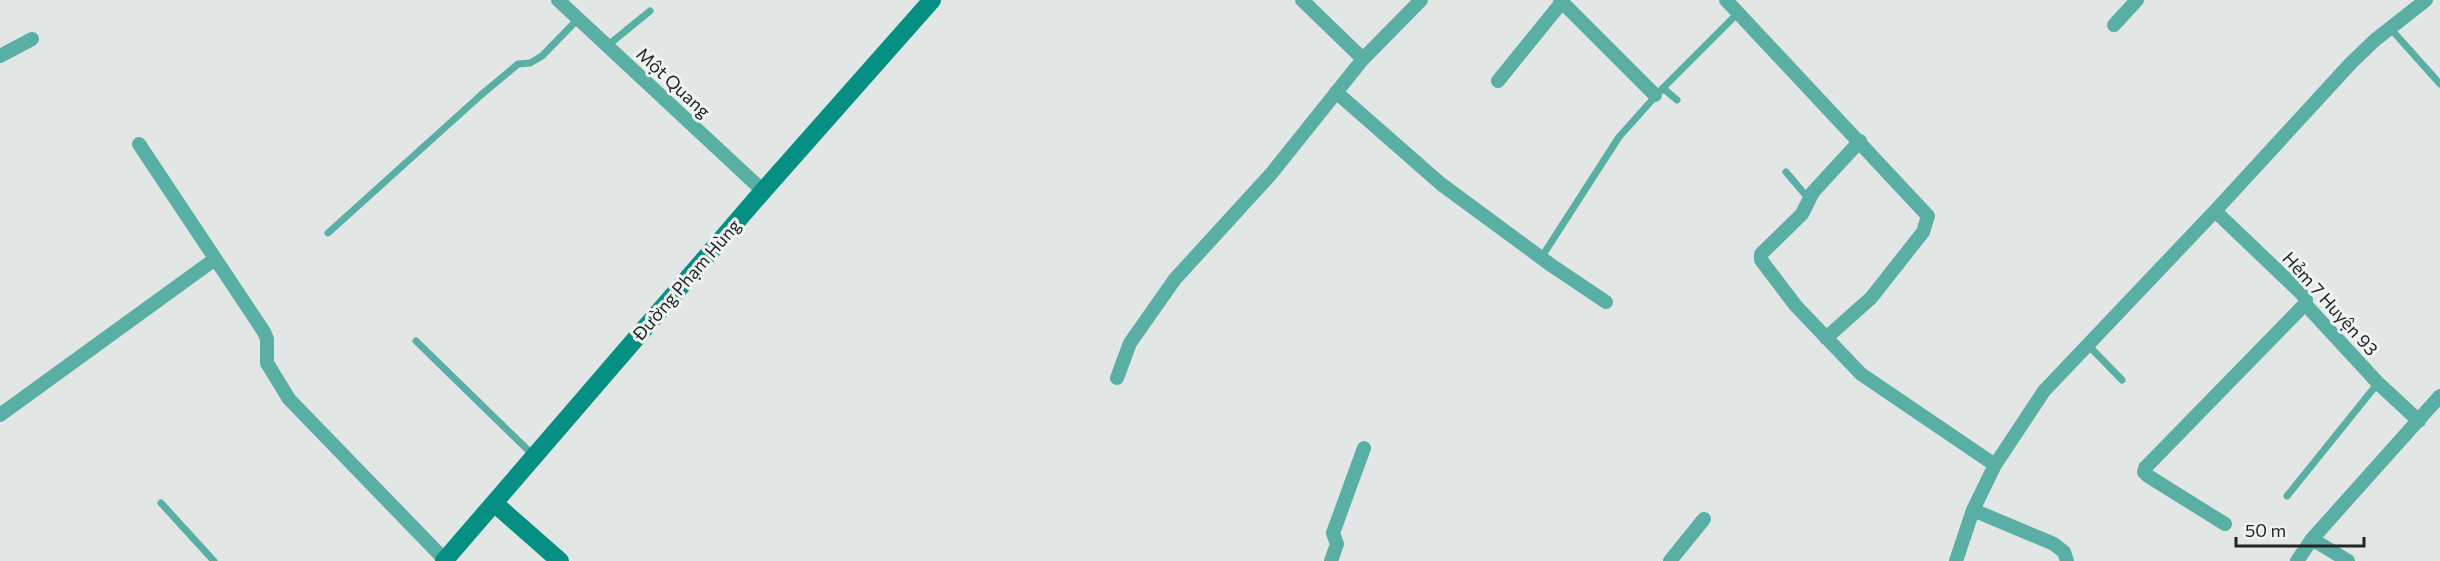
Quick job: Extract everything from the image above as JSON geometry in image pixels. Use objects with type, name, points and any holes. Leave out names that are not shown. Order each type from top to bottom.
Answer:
[{"type":"main road","name":"Đường Phạm Hùng","points":[[444,560],[927,2]]},
{"type":"main road","points":[[494,503],[560,561]]},
{"type":"street","name":"Một Quang","points":[[558,0],[763,191]]},
{"type":"street","points":[[1302,0],[1363,59]]},
{"type":"street","points":[[1117,378],[1130,343],[1175,279],[1271,174],[1363,59],[1421,0]]},
{"type":"street","points":[[1726,0],[1928,216],[1923,232],[1871,298],[1826,338]]},
{"type":"street","points":[[2114,25],[2137,0]]},
{"type":"street","points":[[2402,0],[2412,10]]},
{"type":"street","points":[[1956,561],[1973,510],[1995,465],[2044,391],[2216,211],[2351,63],[2426,0]]},
{"type":"street","points":[[1498,81],[1561,1],[1658,93]]},
{"type":"street","points":[[0,56],[32,39]]},
{"type":"street","points":[[1336,92],[1441,184],[1541,258],[1606,302]]},
{"type":"street","points":[[1860,141],[1808,198],[1802,214],[1761,254],[1761,260],[1796,306],[1861,374],[1995,465]]},
{"type":"street","points":[[139,144],[264,332],[267,339],[267,363],[289,399],[444,560]]},
{"type":"street","name":"Hẻm 7 Huyện 93","points":[[2216,211],[2302,294],[2306,300],[2305,304],[2378,384],[2419,421]]},
{"type":"street","points":[[0,416],[215,259]]},
{"type":"street","points":[[2225,524],[2148,476],[2144,472],[2145,468],[2305,304]]},
{"type":"street","points":[[2297,561],[2312,539],[2440,396]]},
{"type":"street","points":[[1334,553],[1332,533],[1364,448]]},
{"type":"street","points":[[1973,510],[2054,544],[2064,552],[2067,561]]},
{"type":"street","points":[[1670,561],[1704,519]]},
{"type":"street","points":[[2312,539],[2348,561]]},
{"type":"lane","points":[[607,46],[650,10]]},
{"type":"lane","points":[[1541,258],[1619,137],[1658,93],[1738,13]]},
{"type":"lane","points":[[328,233],[481,95],[518,64],[530,63],[542,56],[578,20]]},
{"type":"lane","points":[[2390,28],[2440,84]]},
{"type":"lane","points":[[1658,93],[1665,90],[1677,100]]},
{"type":"lane","points":[[1786,172],[1808,198]]},
{"type":"lane","points":[[416,341],[535,457]]},
{"type":"lane","points":[[2088,345],[2122,381]]},
{"type":"lane","points":[[2287,496],[2378,384]]},
{"type":"lane","points":[[160,503],[214,561]]}]
